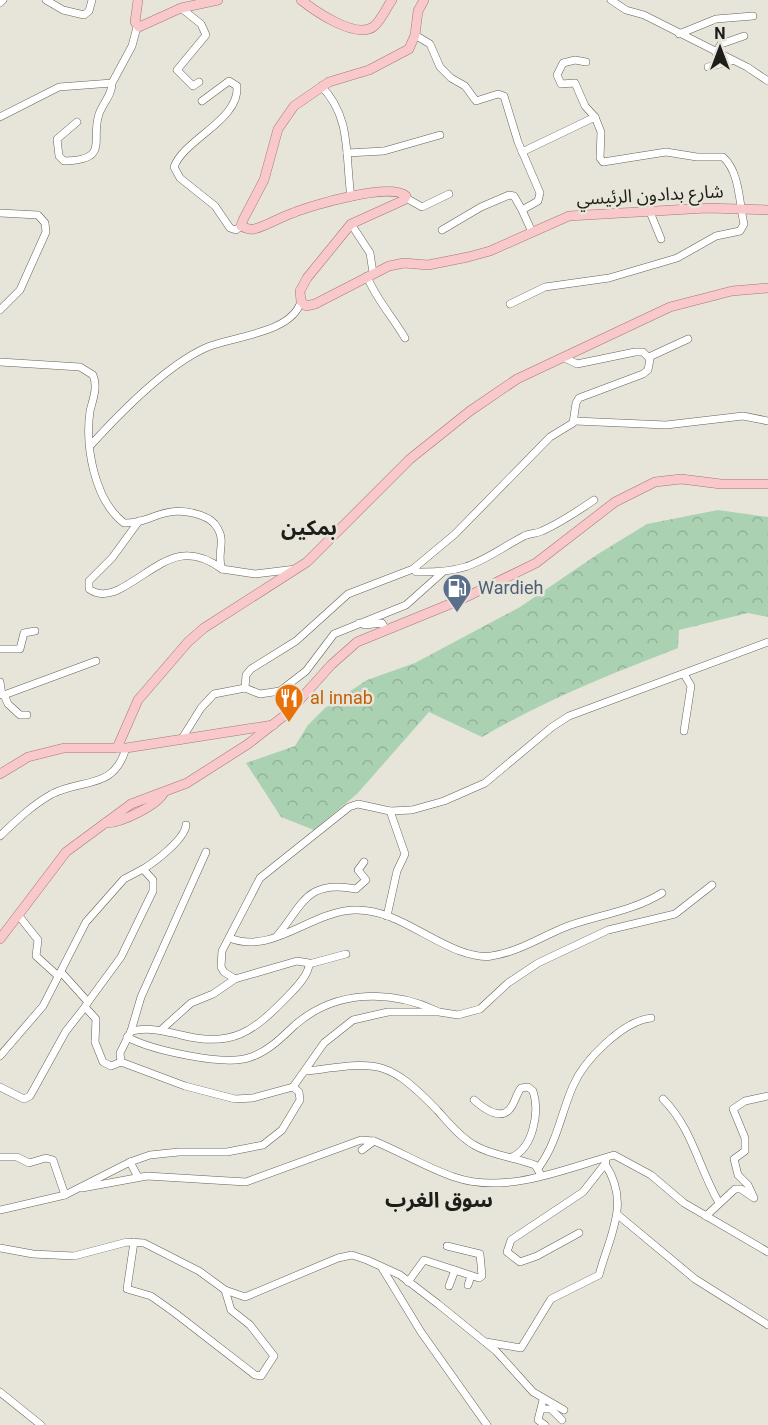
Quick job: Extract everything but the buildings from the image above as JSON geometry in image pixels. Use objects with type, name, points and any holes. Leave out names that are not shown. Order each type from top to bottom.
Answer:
[{"type":"main road","points":[[138,0],[135,19],[137,27],[144,26],[181,8],[218,0]]},
{"type":"main road","points":[[301,0],[345,26],[363,31],[376,25],[392,0]]},
{"type":"main road","points":[[301,301],[300,291],[307,278],[351,224],[406,198],[403,193],[394,192],[351,196],[295,212],[255,229],[241,226],[264,180],[282,122],[301,100],[321,86],[369,70],[409,49],[415,35],[418,11],[424,0]]},
{"type":"main road","name":"شارع بدادون الرئيسي","points":[[301,301],[311,306],[370,274],[404,263],[428,265],[468,257],[569,216],[740,208],[768,209]]},
{"type":"main road","points":[[122,748],[138,700],[188,642],[204,628],[297,569],[321,551],[404,463],[445,430],[517,379],[687,301],[732,291],[768,288]]},
{"type":"main road","points":[[0,939],[19,916],[58,859],[105,823],[136,807],[158,801],[164,792],[214,767],[273,725],[300,700],[343,652],[385,628],[460,600],[536,563],[615,502],[655,482],[675,479],[721,484],[768,484]]},
{"type":"main road","points":[[0,774],[45,751],[75,747],[122,748],[181,740],[224,730],[273,725]]},
{"type":"street","points":[[46,0],[63,10],[84,15],[89,11],[92,0]]},
{"type":"street","points":[[611,0],[759,74],[768,81]]},
{"type":"street","points":[[181,8],[201,24],[206,35],[177,70],[192,86],[199,82]]},
{"type":"street","points":[[679,34],[686,29],[716,19],[753,16]]},
{"type":"street","points":[[77,122],[57,140],[59,156],[64,161],[80,159],[94,152],[98,145],[98,117],[112,83],[132,46],[137,27]]},
{"type":"street","points":[[415,35],[430,44],[440,67],[451,78],[465,86],[476,101],[498,94],[504,96],[522,152],[540,193],[538,201],[522,210]]},
{"type":"street","points":[[716,53],[721,44],[744,36]]},
{"type":"street","points":[[510,304],[545,287],[609,278],[677,258],[723,232],[742,230],[744,224],[736,182],[726,158],[666,152],[603,162],[600,158],[600,124],[585,106],[575,83],[561,84],[557,75],[563,63],[575,60],[586,62]]},
{"type":"street","points":[[708,67],[731,61]]},
{"type":"street","points":[[202,101],[229,81],[237,86],[236,95],[230,106],[205,136],[178,155],[174,167],[180,178],[215,206],[230,228],[236,230],[241,226]]},
{"type":"street","points":[[0,117],[59,87],[112,83]]},
{"type":"street","points":[[321,86],[335,101],[343,118],[351,196]]},
{"type":"street","points":[[522,152],[595,117]]},
{"type":"street","points":[[347,153],[384,151],[440,135]]},
{"type":"street","points":[[406,198],[422,207],[449,194]]},
{"type":"street","points":[[442,230],[481,207],[509,195],[514,196],[532,232]]},
{"type":"street","points":[[650,212],[661,239]]},
{"type":"street","points":[[0,213],[38,215],[45,224],[46,231],[20,290],[0,310]]},
{"type":"street","points":[[351,224],[370,253],[372,289],[395,319],[405,338]]},
{"type":"street","points":[[90,446],[150,388],[186,360],[209,347],[284,324],[297,311],[301,301]]},
{"type":"street","points":[[649,357],[688,339]]},
{"type":"street","points":[[563,357],[577,364],[635,352],[643,352],[649,357],[650,366],[643,374],[579,398],[576,403],[575,421]]},
{"type":"street","points":[[0,362],[80,367],[93,375],[96,389],[90,412],[90,461],[95,479],[114,513],[124,523],[171,510],[190,512],[209,518],[220,531],[222,543],[219,561],[222,569]]},
{"type":"street","points":[[245,688],[246,675],[251,669],[296,641],[342,598],[360,588],[413,569],[456,534],[550,437],[575,421],[666,425],[743,416],[768,421]]},
{"type":"street","points":[[413,569],[416,572],[443,572],[481,562],[525,536],[542,531],[594,500]]},
{"type":"street","points":[[140,519],[112,558],[89,581],[89,589],[94,592],[109,593],[118,590],[180,555],[204,557],[222,569],[255,574],[297,569]]},
{"type":"street","points":[[181,740],[207,699],[214,694],[245,688],[260,694],[280,691],[306,671],[331,636],[406,605],[443,572]]},
{"type":"street","points":[[359,623],[365,625],[382,622],[385,628]]},
{"type":"street","points":[[0,649],[20,649],[24,633],[35,631]]},
{"type":"street","points":[[235,979],[224,972],[221,967],[222,951],[261,878],[274,865],[354,805],[390,812],[426,807],[485,783],[552,727],[569,716],[768,642]]},
{"type":"street","points":[[2,696],[96,661]]},
{"type":"street","points":[[684,674],[691,686],[684,731]]},
{"type":"street","points":[[0,682],[2,696],[8,704],[20,715],[27,715]]},
{"type":"street","points":[[0,836],[21,816],[49,795],[68,787],[108,777],[117,770],[122,748]]},
{"type":"street","points":[[387,916],[397,871],[405,854],[390,812]]},
{"type":"street","points":[[0,1056],[43,1006],[86,922],[124,879],[143,869],[172,846],[185,833],[186,825]]},
{"type":"street","points":[[321,831],[326,838]]},
{"type":"street","points":[[121,1062],[120,1053],[141,997],[206,852]]},
{"type":"street","points":[[276,938],[302,900],[308,896],[330,887],[356,888],[366,880],[358,870],[364,862]]},
{"type":"street","points":[[0,1087],[24,1099],[30,1096],[66,1031],[121,957],[150,897],[153,880],[143,869]]},
{"type":"street","points":[[129,1034],[148,1047],[219,1060],[240,1060],[267,1049],[317,1010],[351,996],[395,1000],[458,1015],[480,1009],[508,983],[538,963],[608,930],[675,914],[712,885]]},
{"type":"street","points":[[229,938],[249,944],[276,938],[320,917],[352,909],[387,916],[463,952],[487,957],[516,949],[568,926],[643,904],[662,893]]},
{"type":"street","points":[[19,916],[38,940],[36,956],[59,974],[94,1014],[98,1024],[95,1042],[103,1062],[111,1066],[121,1062],[185,1086],[235,1099],[253,1098],[294,1087],[324,1043],[353,1020],[388,1012],[439,1012]]},
{"type":"street","points":[[160,1030],[191,1003],[213,994],[235,979],[297,961],[303,960],[309,964],[346,954]]},
{"type":"street","points":[[129,1034],[150,1028],[204,1040],[231,1038],[248,1033],[291,994],[306,974],[309,964]]},
{"type":"street","points":[[541,1175],[539,1167],[553,1144],[573,1083],[579,1074],[611,1038],[631,1023],[651,1018]]},
{"type":"street","points":[[306,1071],[368,1064],[383,1067],[396,1073],[425,1098],[465,1139],[493,1154],[512,1157],[539,1167]]},
{"type":"street","points":[[0,1210],[65,1195],[130,1162],[164,1153],[227,1152],[263,1145],[282,1130],[296,1108],[300,1100],[294,1087]]},
{"type":"street","points":[[474,1100],[489,1111],[503,1113],[509,1110],[521,1088],[528,1087],[533,1091],[535,1111],[532,1131],[522,1150],[512,1157]]},
{"type":"street","points":[[706,1216],[718,1201],[735,1189],[754,1198],[734,1166],[734,1159],[745,1150],[746,1144],[733,1109],[745,1101],[768,1096]]},
{"type":"street","points":[[663,1099],[684,1124],[705,1179],[718,1201]]},
{"type":"street","points":[[77,1189],[138,1177],[246,1182],[351,1142],[374,1141],[455,1178],[499,1183],[621,1156],[706,1216],[768,1252]]},
{"type":"street","points":[[362,1150],[374,1141]]},
{"type":"street","points":[[0,1157],[17,1157],[29,1163],[46,1158],[53,1160],[65,1195]]},
{"type":"street","points":[[486,1342],[521,1348],[551,1299],[585,1280],[596,1278],[618,1215],[618,1187],[606,1161]]},
{"type":"street","points":[[579,1233],[537,1256],[520,1262],[507,1252],[511,1240],[583,1192],[606,1161]]},
{"type":"street","points":[[130,1162],[138,1177]]},
{"type":"street","points":[[618,1215],[695,1279],[768,1325]]},
{"type":"street","points":[[0,1248],[33,1254],[74,1256],[134,1242],[175,1258],[225,1290],[249,1297],[298,1273],[346,1256],[358,1256],[408,1282],[486,1342],[543,1400],[564,1410]]},
{"type":"street","points":[[134,1242],[127,1286],[130,1292],[151,1296],[255,1375],[261,1376],[274,1356],[250,1325],[231,1310],[225,1290]]},
{"type":"street","points":[[408,1282],[424,1260],[471,1276],[482,1276],[480,1254],[447,1246]]},
{"type":"street","points":[[379,1265],[389,1276],[421,1332],[487,1425]]},
{"type":"street","points":[[449,1286],[455,1270]]},
{"type":"street","points":[[468,1285],[471,1276]]},
{"type":"street","points":[[0,1392],[41,1425]]},
{"type":"street","points":[[543,1400],[537,1420],[545,1425]]},
{"type":"street","points":[[542,1409],[551,1409],[562,1420]]},
{"type":"green space","points":[[718,510],[768,517],[768,617],[748,613],[679,630],[678,648],[554,699],[482,737],[429,712],[357,794],[314,830],[281,817],[246,763],[295,746],[308,725],[325,708],[367,680],[415,663],[520,607],[647,524]]},
{"type":"place","name":"Wardieh","points":[[457,614]]},
{"type":"place","name":"al innab","points":[[289,724]]},
{"type":"district","name":"بمكين","points":[[309,528]]},
{"type":"district","name":"سوق الغرب","points":[[439,1200]]}]
